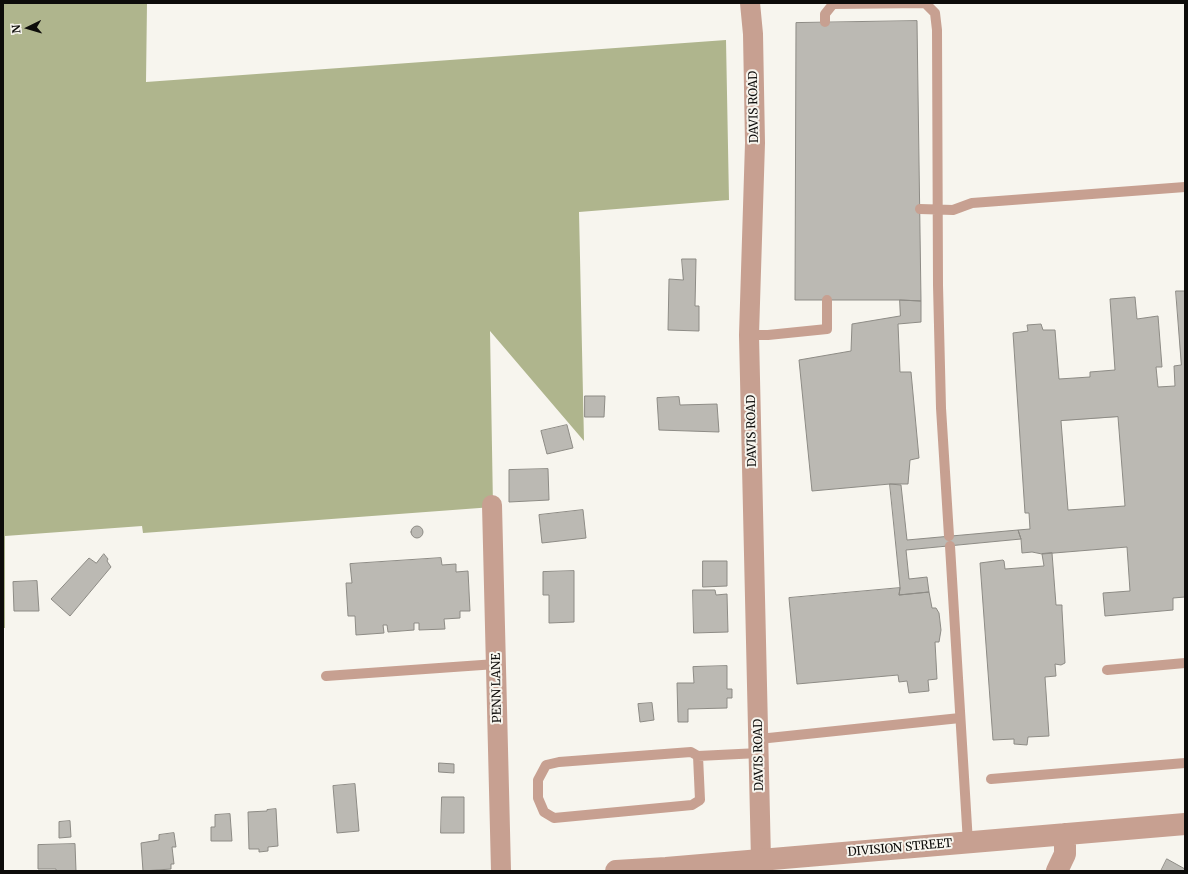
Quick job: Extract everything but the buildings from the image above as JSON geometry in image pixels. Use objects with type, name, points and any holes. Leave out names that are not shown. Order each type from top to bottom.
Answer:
[{"type":"street","name":"DAVIS ROAD","points":[[750,3],[755,143],[749,335],[761,860]]},
{"type":"street","name":"PENN LANE","points":[[492,505],[501,871]]},
{"type":"street","name":"DIVISION STREET","points":[[616,871],[666,870],[761,860],[1185,824]]},
{"type":"street","points":[[1057,871],[1065,854],[1065,834]]},
{"type":"lane","points":[[825,22],[825,14],[834,4],[925,3],[935,13],[937,30],[938,285],[941,408],[968,843]]},
{"type":"lane","points":[[920,209],[953,210],[972,204],[1185,187]]},
{"type":"lane","points":[[749,335],[768,335],[827,329],[827,300]]},
{"type":"lane","points":[[1107,670],[1185,663]]},
{"type":"lane","points":[[326,676],[496,664]]},
{"type":"lane","points":[[698,756],[700,800],[692,805],[554,818],[544,812],[538,798],[538,780],[546,765],[559,762],[691,752],[698,756],[960,718]]},
{"type":"lane","points":[[991,779],[1185,763]]},
{"type":"green space","points":[[3,3],[147,3],[146,82],[726,40],[729,200],[579,212],[584,441],[490,331],[493,507],[143,533],[142,526],[5,536],[5,628],[3,628]]}]
